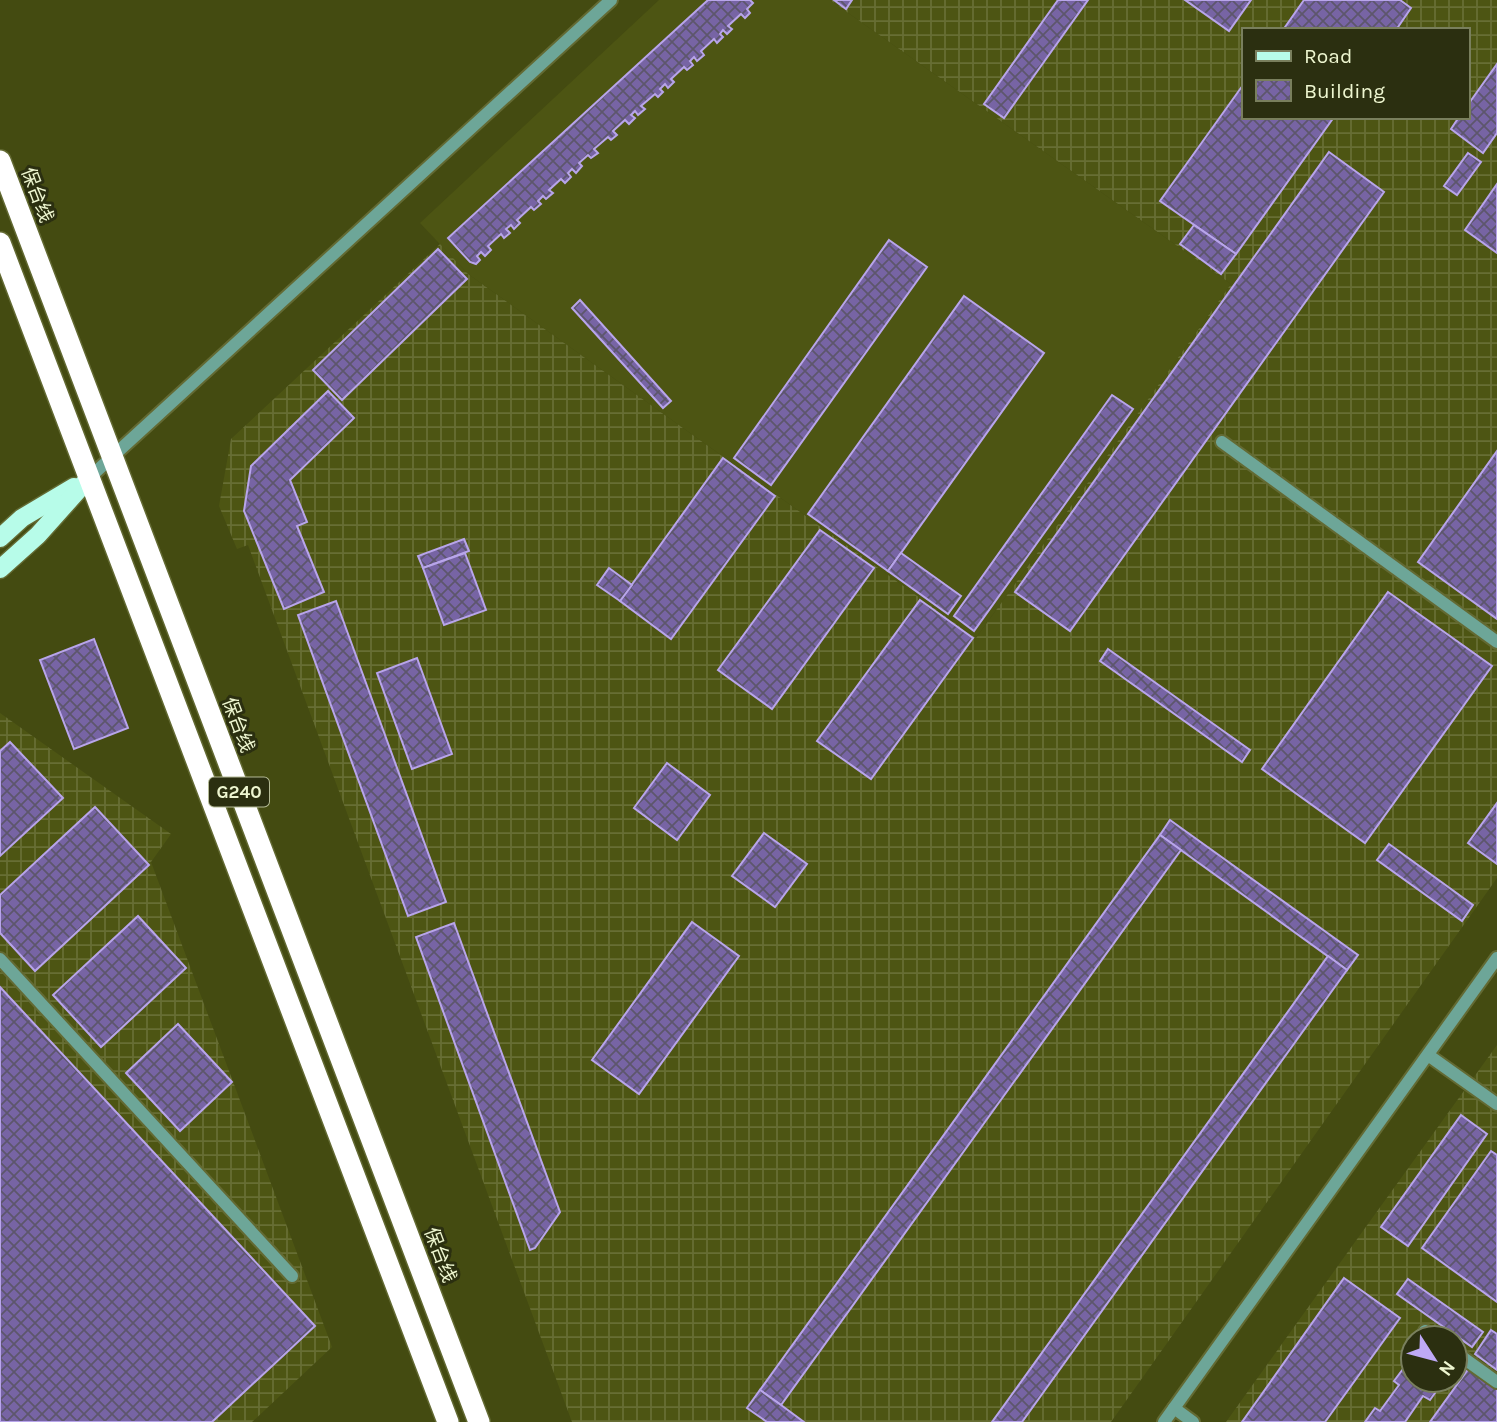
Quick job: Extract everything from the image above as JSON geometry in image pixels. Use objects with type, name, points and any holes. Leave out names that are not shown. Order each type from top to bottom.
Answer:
[{"type":"highway","name":"保台线","points":[[0,161],[479,1422]]},
{"type":"highway","name":"G240","points":[[0,243],[448,1422]]},
{"type":"main road","points":[[0,538],[22,518],[89,478]]},
{"type":"main road","points":[[0,569],[38,535],[89,478]]},
{"type":"street","points":[[89,478],[611,0]]},
{"type":"street","points":[[1222,442],[1497,642]]},
{"type":"street","points":[[1164,1422],[1497,958]]},
{"type":"street","points":[[0,959],[292,1276]]},
{"type":"street","points":[[1428,1055],[1497,1104]]},
{"type":"street","points":[[1469,1362],[1497,1382]]},
{"type":"street","points":[[1174,1408],[1193,1422]]},
{"type":"shaded area","points":[[659,0],[830,0],[1231,284],[976,638],[468,274],[420,223]]},
{"type":"shaded area","points":[[830,0],[1497,0],[1497,878],[1111,1422],[572,1422],[248,545],[237,549],[219,506],[231,439],[440,244],[468,274],[976,638],[1231,284]]},
{"type":"shaded area","points":[[0,713],[171,834],[151,862],[332,1347],[252,1422],[0,1422]]},
{"type":"shaded area","points":[[1497,1045],[1497,1422],[1226,1422]]},
{"type":"building","points":[[708,0],[750,0],[753,3],[747,9],[750,13],[745,18],[741,14],[728,26],[732,29],[727,34],[723,30],[720,34],[723,37],[717,43],[714,39],[701,51],[704,55],[697,61],[694,57],[690,61],[693,65],[687,70],[684,67],[671,79],[674,82],[668,88],[665,84],[660,89],[663,92],[658,97],[655,94],[641,106],[645,109],[638,115],[635,111],[631,115],[635,118],[629,124],[625,120],[613,131],[617,135],[611,140],[608,137],[594,149],[598,153],[591,158],[588,155],[579,163],[582,166],[576,173],[572,169],[568,173],[571,177],[565,183],[561,179],[549,190],[553,193],[546,199],[543,196],[538,201],[541,204],[534,210],[531,207],[517,220],[520,223],[514,229],[511,225],[506,229],[510,233],[504,238],[501,234],[488,246],[491,250],[485,256],[481,252],[477,256],[480,260],[476,264],[470,262],[448,238]]},
{"type":"building","points":[[834,0],[852,0],[846,9]]},
{"type":"building","points":[[1058,0],[1088,0],[1004,118],[984,104]]},
{"type":"building","points":[[1185,0],[1251,0],[1229,31]]},
{"type":"building","points":[[1304,0],[1400,0],[1411,8],[1397,28],[1284,28]]},
{"type":"building","points":[[1497,64],[1497,133],[1483,153],[1451,129],[1458,119],[1469,119],[1469,103]]},
{"type":"building","points":[[1242,86],[1242,119],[1333,119],[1236,254],[1160,201]]},
{"type":"building","points":[[1329,152],[1384,192],[1070,631],[1015,592]]},
{"type":"building","points":[[1468,153],[1481,162],[1457,195],[1444,186]]},
{"type":"building","points":[[1497,184],[1497,253],[1465,230]]},
{"type":"building","points":[[1194,225],[1236,254],[1221,274],[1180,244]]},
{"type":"building","points":[[889,240],[927,267],[771,485],[734,458]]},
{"type":"building","points":[[438,249],[467,279],[342,400],[313,370]]},
{"type":"building","points":[[964,296],[1044,353],[888,571],[808,514]]},
{"type":"building","points":[[580,300],[671,401],[663,408],[572,308]]},
{"type":"building","points":[[328,391],[354,418],[290,480],[307,522],[297,526],[324,592],[284,609],[244,511],[251,466]]},
{"type":"building","points":[[1112,395],[1133,409],[974,631],[954,616]]},
{"type":"building","points":[[1497,451],[1497,619],[1418,562]]},
{"type":"building","points":[[723,458],[775,496],[671,639],[620,601]]},
{"type":"building","points":[[820,530],[874,568],[772,709],[718,670]]},
{"type":"building","points":[[464,539],[469,551],[423,568],[418,556]]},
{"type":"building","points":[[465,553],[486,610],[444,625],[423,568]]},
{"type":"building","points":[[901,553],[961,596],[948,614],[888,571]]},
{"type":"building","points":[[609,568],[632,585],[620,601],[597,585]]},
{"type":"building","points":[[1388,592],[1492,666],[1365,843],[1262,769]]},
{"type":"building","points":[[920,600],[973,638],[871,779],[817,741]]},
{"type":"building","points":[[336,601],[446,902],[408,916],[298,615]]},
{"type":"building","points":[[94,639],[128,728],[74,749],[40,660]]},
{"type":"building","points":[[1108,649],[1250,750],[1242,762],[1100,661]]},
{"type":"building","points":[[417,658],[452,754],[412,769],[377,673]]},
{"type":"building","points":[[10,742],[63,798],[0,856],[0,751]]},
{"type":"building","points":[[667,763],[710,795],[677,840],[634,808]]},
{"type":"building","points":[[1497,803],[1497,864],[1468,843]]},
{"type":"building","points":[[95,807],[149,865],[35,971],[0,933],[0,895]]},
{"type":"building","points":[[1170,820],[1358,955],[1347,970],[1160,835]]},
{"type":"building","points":[[764,833],[807,864],[775,907],[732,876]]},
{"type":"building","points":[[1160,835],[1181,850],[781,1405],[760,1390]]},
{"type":"building","points":[[1389,844],[1473,905],[1462,921],[1377,860]]},
{"type":"building","points":[[138,916],[186,968],[101,1047],[53,995]]},
{"type":"building","points":[[692,922],[739,956],[639,1094],[592,1060]]},
{"type":"building","points":[[454,923],[560,1212],[535,1248],[530,1250],[416,937]]},
{"type":"building","points":[[1328,956],[1347,970],[1022,1422],[992,1422]]},
{"type":"building","points":[[0,987],[315,1326],[212,1422],[0,1422]]},
{"type":"building","points":[[178,1024],[232,1082],[180,1131],[126,1073]]},
{"type":"building","points":[[1461,1115],[1487,1134],[1408,1246],[1381,1227]]},
{"type":"building","points":[[1491,1151],[1497,1155],[1497,1302],[1422,1248]]},
{"type":"building","points":[[1344,1278],[1400,1318],[1325,1422],[1242,1422]]},
{"type":"building","points":[[1408,1279],[1483,1332],[1472,1347],[1469,1345],[1469,1324],[1439,1324],[1397,1294]]},
{"type":"building","points":[[1491,1330],[1497,1334],[1497,1370],[1475,1354]]},
{"type":"building","points":[[1469,1368],[1497,1388],[1497,1422],[1430,1422],[1450,1394],[1469,1394]]},
{"type":"building","points":[[1399,1385],[1399,1394],[1434,1394],[1430,1400],[1423,1396],[1405,1422],[1365,1422],[1375,1408],[1380,1411]]},
{"type":"building","points":[[760,1390],[804,1422],[767,1422],[747,1408]]}]
